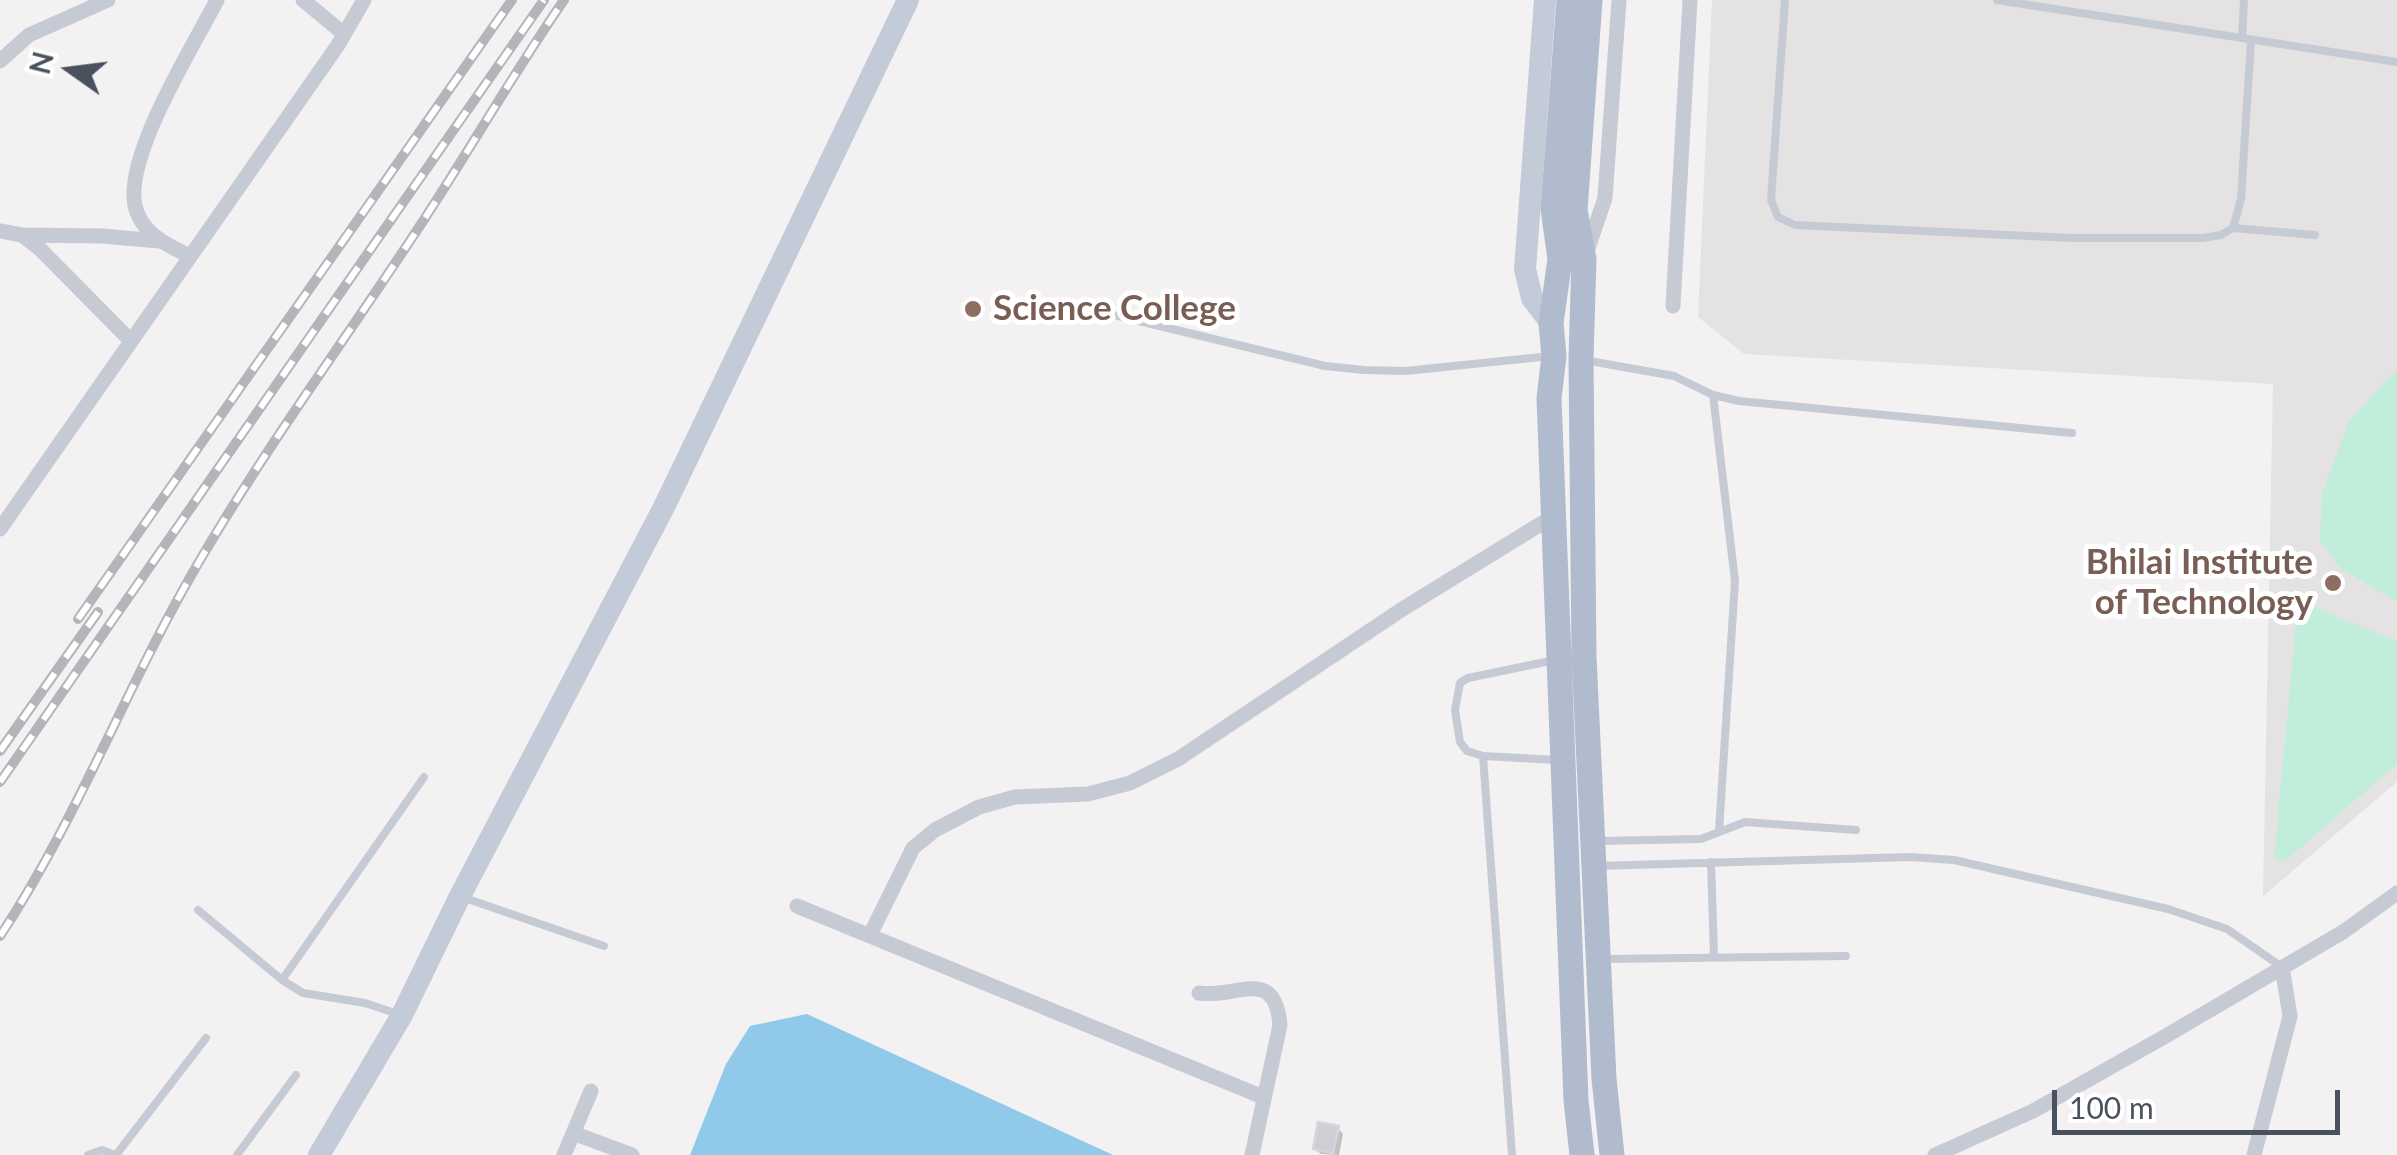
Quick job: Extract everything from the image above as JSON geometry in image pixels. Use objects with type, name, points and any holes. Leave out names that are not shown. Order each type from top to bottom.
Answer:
[{"type":"main road","points":[[1569,0],[1564,209],[1584,259],[1584,658],[1604,1079],[1612,1155]]},
{"type":"main road","points":[[1582,1155],[1576,1100],[1552,517],[1550,398],[1554,356],[1550,323],[1590,0]]},
{"type":"street","points":[[0,61],[29,35],[108,0]]},
{"type":"street","points":[[160,241],[140,218],[135,204],[138,167],[148,136],[217,0]]},
{"type":"street","points":[[303,0],[344,34]]},
{"type":"street","points":[[0,529],[364,0]]},
{"type":"street","points":[[319,1155],[402,1015],[664,507],[908,0]]},
{"type":"street","points":[[1545,0],[1525,269],[1532,298],[1550,323]]},
{"type":"street","points":[[1584,259],[1605,198],[1619,0]]},
{"type":"street","points":[[1673,306],[1690,0]]},
{"type":"street","points":[[0,231],[160,241],[190,256]]},
{"type":"street","points":[[22,235],[131,341]]},
{"type":"street","points":[[870,935],[913,848],[934,830],[980,807],[1015,797],[1088,794],[1130,783],[1178,758],[1401,610],[1552,517]]},
{"type":"street","points":[[1935,1155],[2033,1111],[2390,908],[2397,893]]},
{"type":"street","points":[[798,906],[1263,1097]]},
{"type":"street","points":[[2254,1155],[2290,1016],[2282,968]]},
{"type":"street","points":[[1200,992],[1211,994],[1243,986],[1275,998],[1280,1025],[1252,1155]]},
{"type":"street","points":[[564,1155],[591,1091]]},
{"type":"street","points":[[574,1132],[632,1155]]},
{"type":"lane","points":[[1785,0],[1771,200],[1784,221],[1796,225],[2072,238],[2203,238],[2221,235],[2232,228],[2315,235]]},
{"type":"lane","points":[[1997,0],[2397,62]]},
{"type":"lane","points":[[2232,228],[2241,199],[2247,39],[2244,0]]},
{"type":"lane","points":[[1106,313],[1326,366],[1404,371],[1554,356],[1674,376],[1713,395],[1739,401],[2072,433]]},
{"type":"lane","points":[[1713,395],[1735,581],[1719,832]]},
{"type":"lane","points":[[1558,660],[1468,678],[1460,683],[1456,710],[1460,742],[1467,751],[1483,756],[1562,760]]},
{"type":"lane","points":[[1483,756],[1512,1155]]},
{"type":"lane","points":[[282,980],[424,777]]},
{"type":"lane","points":[[1593,854],[1702,839],[1745,822],[1856,830]]},
{"type":"lane","points":[[1593,854],[1711,862],[1910,857],[1954,860],[2168,909],[2228,929],[2282,968]]},
{"type":"lane","points":[[1711,862],[1714,956]]},
{"type":"lane","points":[[460,896],[604,946]]},
{"type":"lane","points":[[198,910],[282,980],[304,993],[365,1002],[402,1015]]},
{"type":"lane","points":[[1600,959],[1846,956]]},
{"type":"lane","points":[[88,1155],[102,1150],[116,1155],[206,1038]]},
{"type":"lane","points":[[237,1155],[296,1075]]},
{"type":"shaded area","name":"Bhilai Institute of Technology","points":[[1712,0],[2397,0],[2397,782],[2263,896],[2273,384],[1744,354],[1698,317]]},
{"type":"green space","points":[[2397,370],[2397,601],[2341,569],[2320,540],[2322,494],[2349,421]]},
{"type":"green space","points":[[2298,601],[2397,641],[2397,764],[2285,861],[2274,859]]},
{"type":"water","points":[[807,1014],[1113,1155],[690,1155],[726,1064],[750,1026]]},
{"type":"building","points":[[1318,1122],[1339,1126],[1333,1153],[1313,1149]]},
{"type":"railway","points":[[78,619],[512,0]]},
{"type":"railway","points":[[0,782],[544,0]]},
{"type":"railway","points":[[0,936],[53,846],[171,613],[223,522],[564,0]]},
{"type":"railway","points":[[0,751],[98,612]]},
{"type":"place","name":"Science College","points":[[973,309]]},
{"type":"place","name":"Bhilai Institute of Technology","points":[[2333,583]]}]
